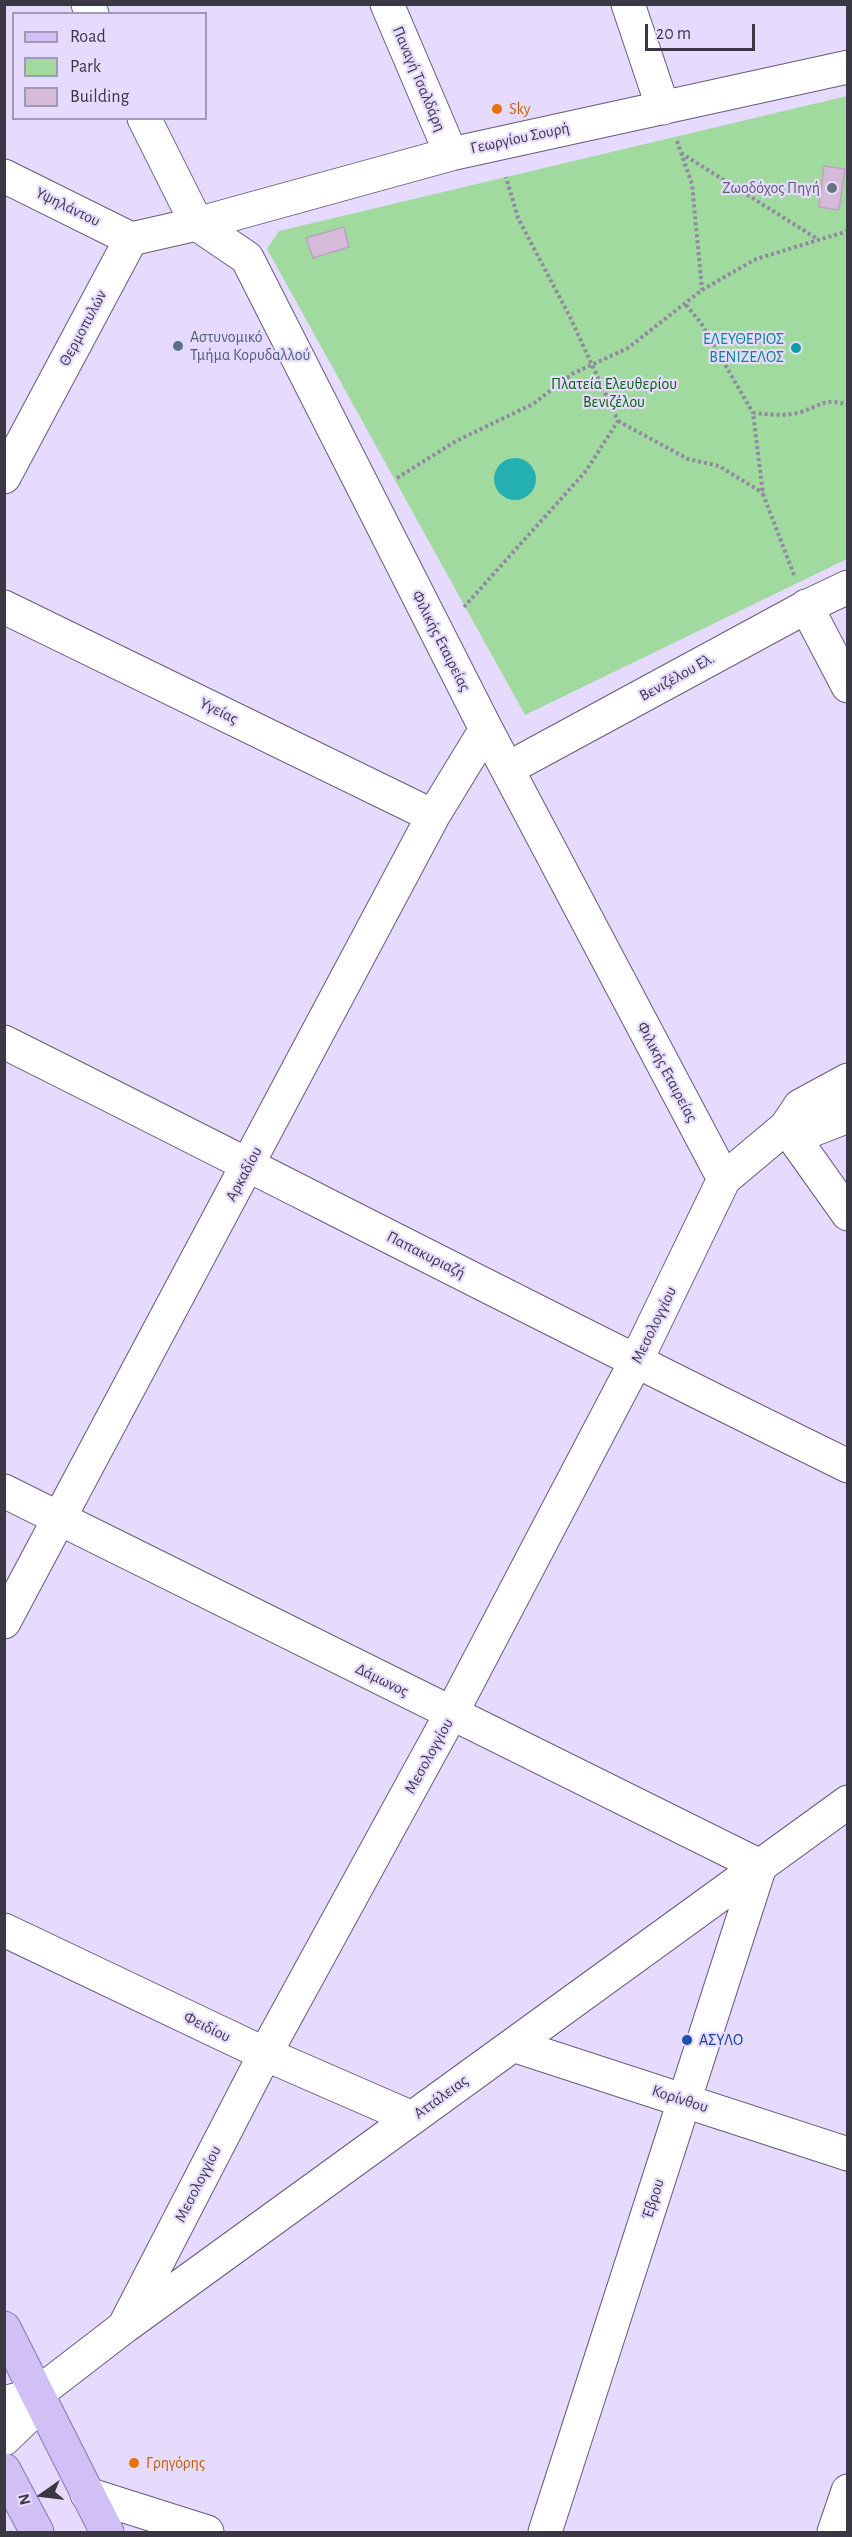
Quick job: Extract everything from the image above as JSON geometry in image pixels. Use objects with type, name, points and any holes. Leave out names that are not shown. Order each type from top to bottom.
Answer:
[{"type":"main road","points":[[4,2328],[106,2532]]},
{"type":"main road","points":[[4,2470],[33,2530]]},
{"type":"street","name":"Παναγή Τσαλδάρη","points":[[387,4],[451,154]]},
{"type":"street","points":[[628,4],[670,121]]},
{"type":"street","name":"Γεωργίου Σουρή","points":[[197,224],[451,154],[670,121],[848,67]]},
{"type":"street","name":"Φιλικής Εταιρείας","points":[[145,120],[197,224],[247,258],[486,729],[723,1179]]},
{"type":"street","name":"Υψηλάντου","points":[[4,176],[131,239]]},
{"type":"street","points":[[131,239],[197,224]]},
{"type":"street","name":"Θερμοπυλών","points":[[4,477],[131,239]]},
{"type":"street","name":"Βενιζέλου Ελ.","points":[[507,769],[806,607],[848,587]]},
{"type":"street","name":"Υγείας","points":[[4,607],[433,816]]},
{"type":"street","points":[[806,607],[848,686]]},
{"type":"street","name":"Αρκαδίου","points":[[4,1622],[433,816],[486,729]]},
{"type":"street","name":"Παπακυριαζή","points":[[4,1042],[249,1164],[636,1363],[848,1466]]},
{"type":"street","points":[[723,1179],[786,1127],[800,1106],[848,1080]]},
{"type":"street","points":[[786,1127],[812,1130],[848,1116]]},
{"type":"street","points":[[786,1127],[848,1214]]},
{"type":"street","name":"Μεσολογγίου","points":[[124,2327],[265,2054],[451,1714],[636,1363],[723,1179]]},
{"type":"street","name":"Δάμωνος","points":[[4,1491],[760,1866]]},
{"type":"street","name":"Αττάλειας","points":[[4,2403],[37,2394],[124,2327],[848,1802]]},
{"type":"street","name":"Έβρου","points":[[545,2532],[760,1866]]},
{"type":"street","name":"Φειδίου","points":[[4,1930],[265,2054],[411,2118]]},
{"type":"street","name":"Κορίνθου","points":[[513,2045],[848,2154]]},
{"type":"street","name":"Αττάλειας","points":[[4,2439],[31,2413],[37,2394]]},
{"type":"street","points":[[834,2532],[848,2490]]},
{"type":"street","points":[[87,2494],[207,2532]]},
{"type":"path","points":[[670,121],[692,184],[702,290]]},
{"type":"path","points":[[679,152],[820,241]]},
{"type":"path","points":[[505,173],[518,218],[618,421],[688,459],[719,466],[763,493]]},
{"type":"path","points":[[393,481],[456,441],[533,404],[572,374],[628,348],[686,305],[702,290],[756,260],[848,231]]},
{"type":"path","points":[[686,305],[701,323],[753,412],[763,493],[806,607]]},
{"type":"path","points":[[753,412],[779,416],[801,412],[818,403],[848,405]]},
{"type":"path","points":[[463,608],[586,471],[618,421]]},
{"type":"green space","name":"Πλατεία Ελευθερίου Βενιζέλου","points":[[847,96],[847,559],[525,715],[267,249],[279,231]]},
{"type":"shaded area","points":[[515,458],[523,459],[530,464],[535,471],[535,487],[530,494],[523,499],[515,500],[507,499],[500,494],[495,487],[494,479],[495,471],[500,464],[507,459]]},
{"type":"building","name":"Ζωοδόχος Πηγή","points":[[824,166],[845,169],[839,210],[819,207]]},
{"type":"building","points":[[344,227],[349,247],[313,258],[306,238]]},
{"type":"place","name":"Sky","points":[[497,109]]},
{"type":"place","name":"Ζωοδόχος Πηγή","points":[[832,188]]},
{"type":"place","name":"Αστυνομικό Τμήμα Κορυδαλλού","points":[[178,346]]},
{"type":"place","name":"ΕΛΕΥΘΕΡΙΟΣ ΒΕΝΙΖΕΛΟΣ","points":[[796,348]]},
{"type":"place","name":"ΑΣΥΛΟ","points":[[687,2040]]},
{"type":"place","name":"Γρηγόρης","points":[[134,2463]]}]
